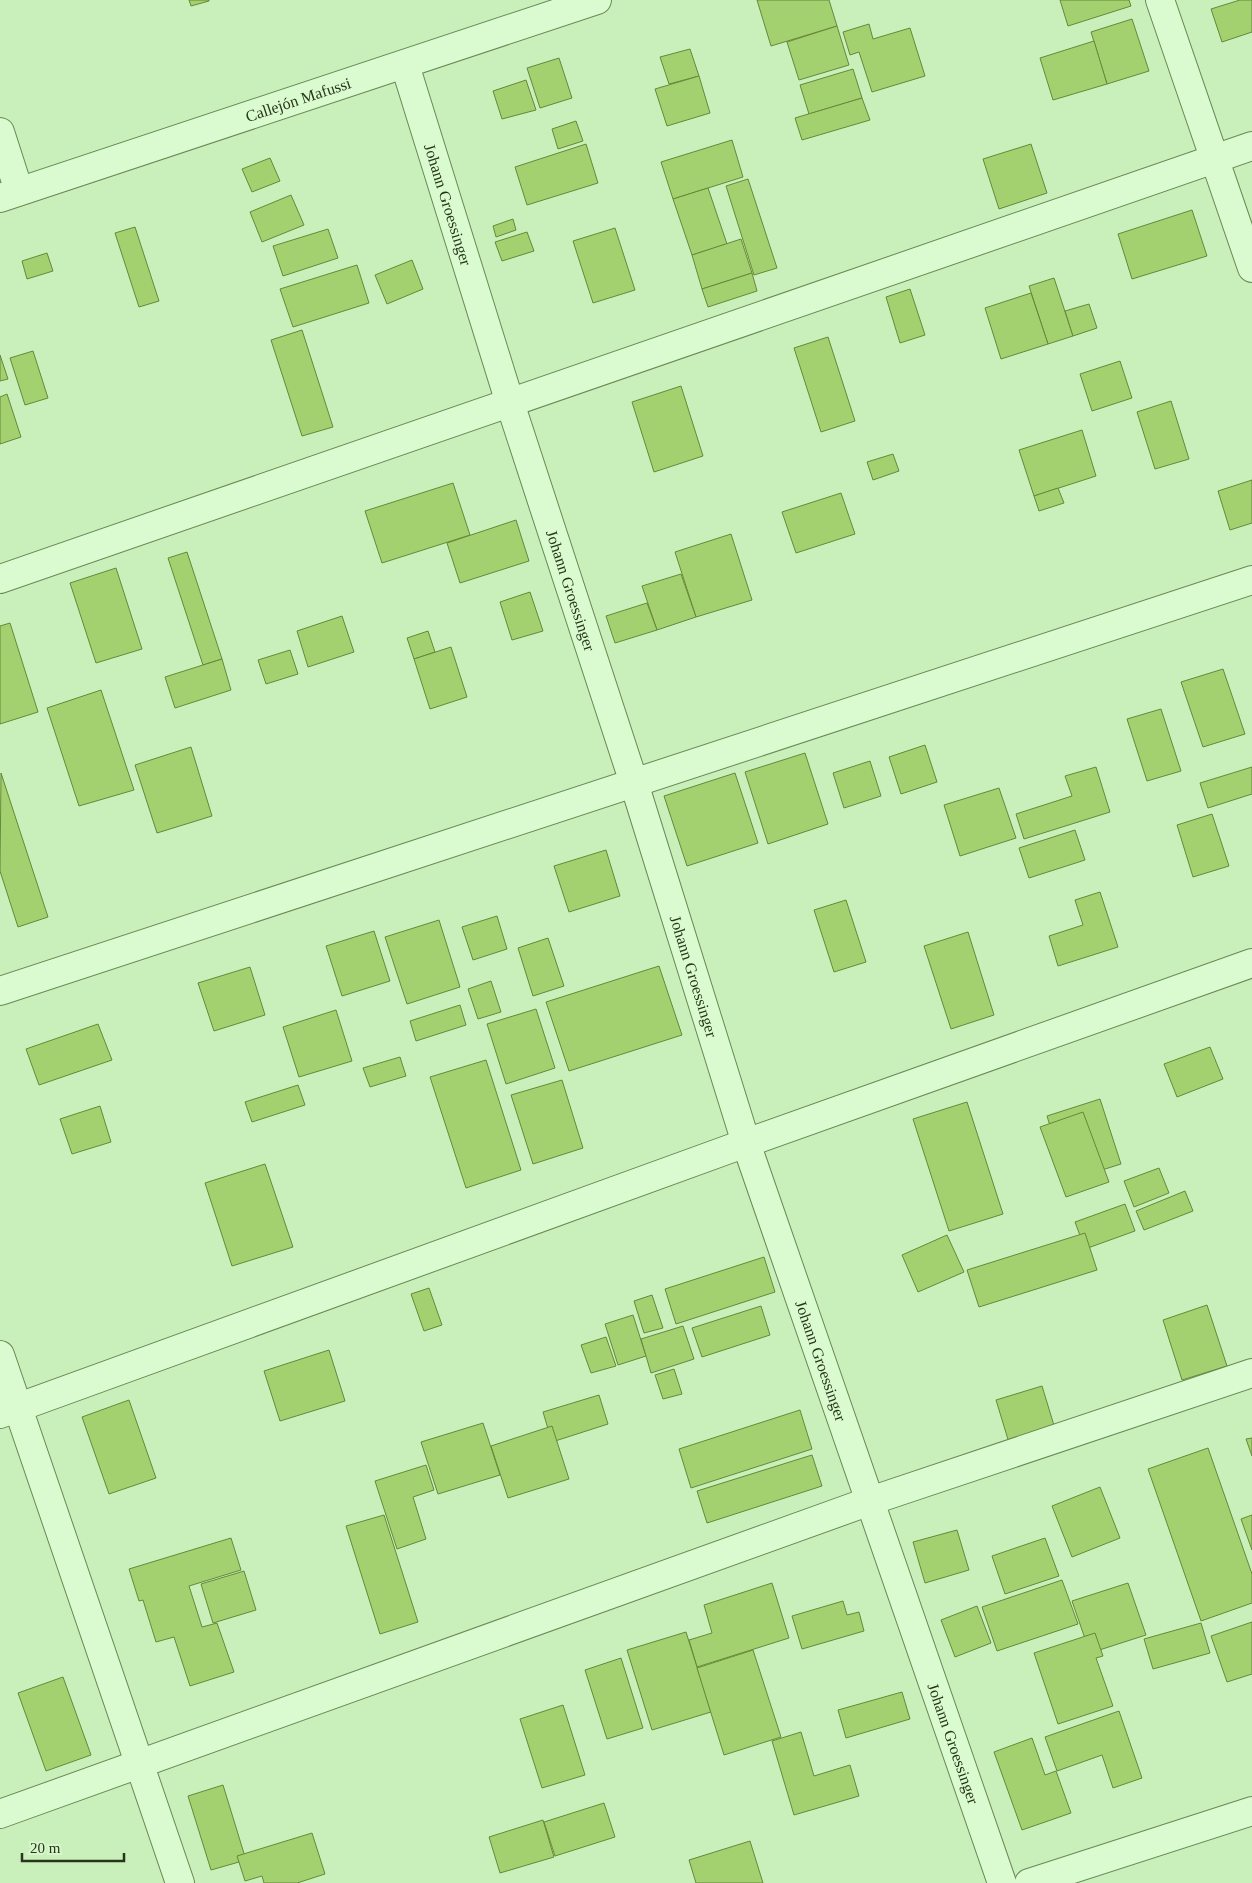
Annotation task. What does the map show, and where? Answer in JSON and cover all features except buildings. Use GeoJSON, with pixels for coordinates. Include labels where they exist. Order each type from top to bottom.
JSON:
{"type":"FeatureCollection","features":[{"type":"Feature","properties":{"kind":"street","name":"Callejón Mafussi"},"geometry":{"type":"LineString","coordinates":[[10,195],[597,0]]}},
{"type":"Feature","properties":{"kind":"street"},"geometry":{"type":"LineString","coordinates":[[1160,0],[1252,268]]}},
{"type":"Feature","properties":{"kind":"street","name":"Johann Groessinger"},"geometry":{"type":"LineString","coordinates":[[405,65],[510,403],[634,783],[746,1143],[1002,1883]]}},
{"type":"Feature","properties":{"kind":"street"},"geometry":{"type":"LineString","coordinates":[[0,132],[10,195]]}},
{"type":"Feature","properties":{"kind":"street"},"geometry":{"type":"LineString","coordinates":[[0,579],[1252,146]]}},
{"type":"Feature","properties":{"kind":"street"},"geometry":{"type":"LineString","coordinates":[[0,991],[1252,580]]}},
{"type":"Feature","properties":{"kind":"street"},"geometry":{"type":"LineString","coordinates":[[9,1411],[746,1143],[1252,964]]}},
{"type":"Feature","properties":{"kind":"street"},"geometry":{"type":"LineString","coordinates":[[0,1355],[9,1411],[141,1764],[180,1883]]}},
{"type":"Feature","properties":{"kind":"street"},"geometry":{"type":"LineString","coordinates":[[0,1814],[870,1501],[1252,1373]]}},
{"type":"Feature","properties":{"kind":"street"},"geometry":{"type":"LineString","coordinates":[[1029,1883],[1252,1811]]}}]}
